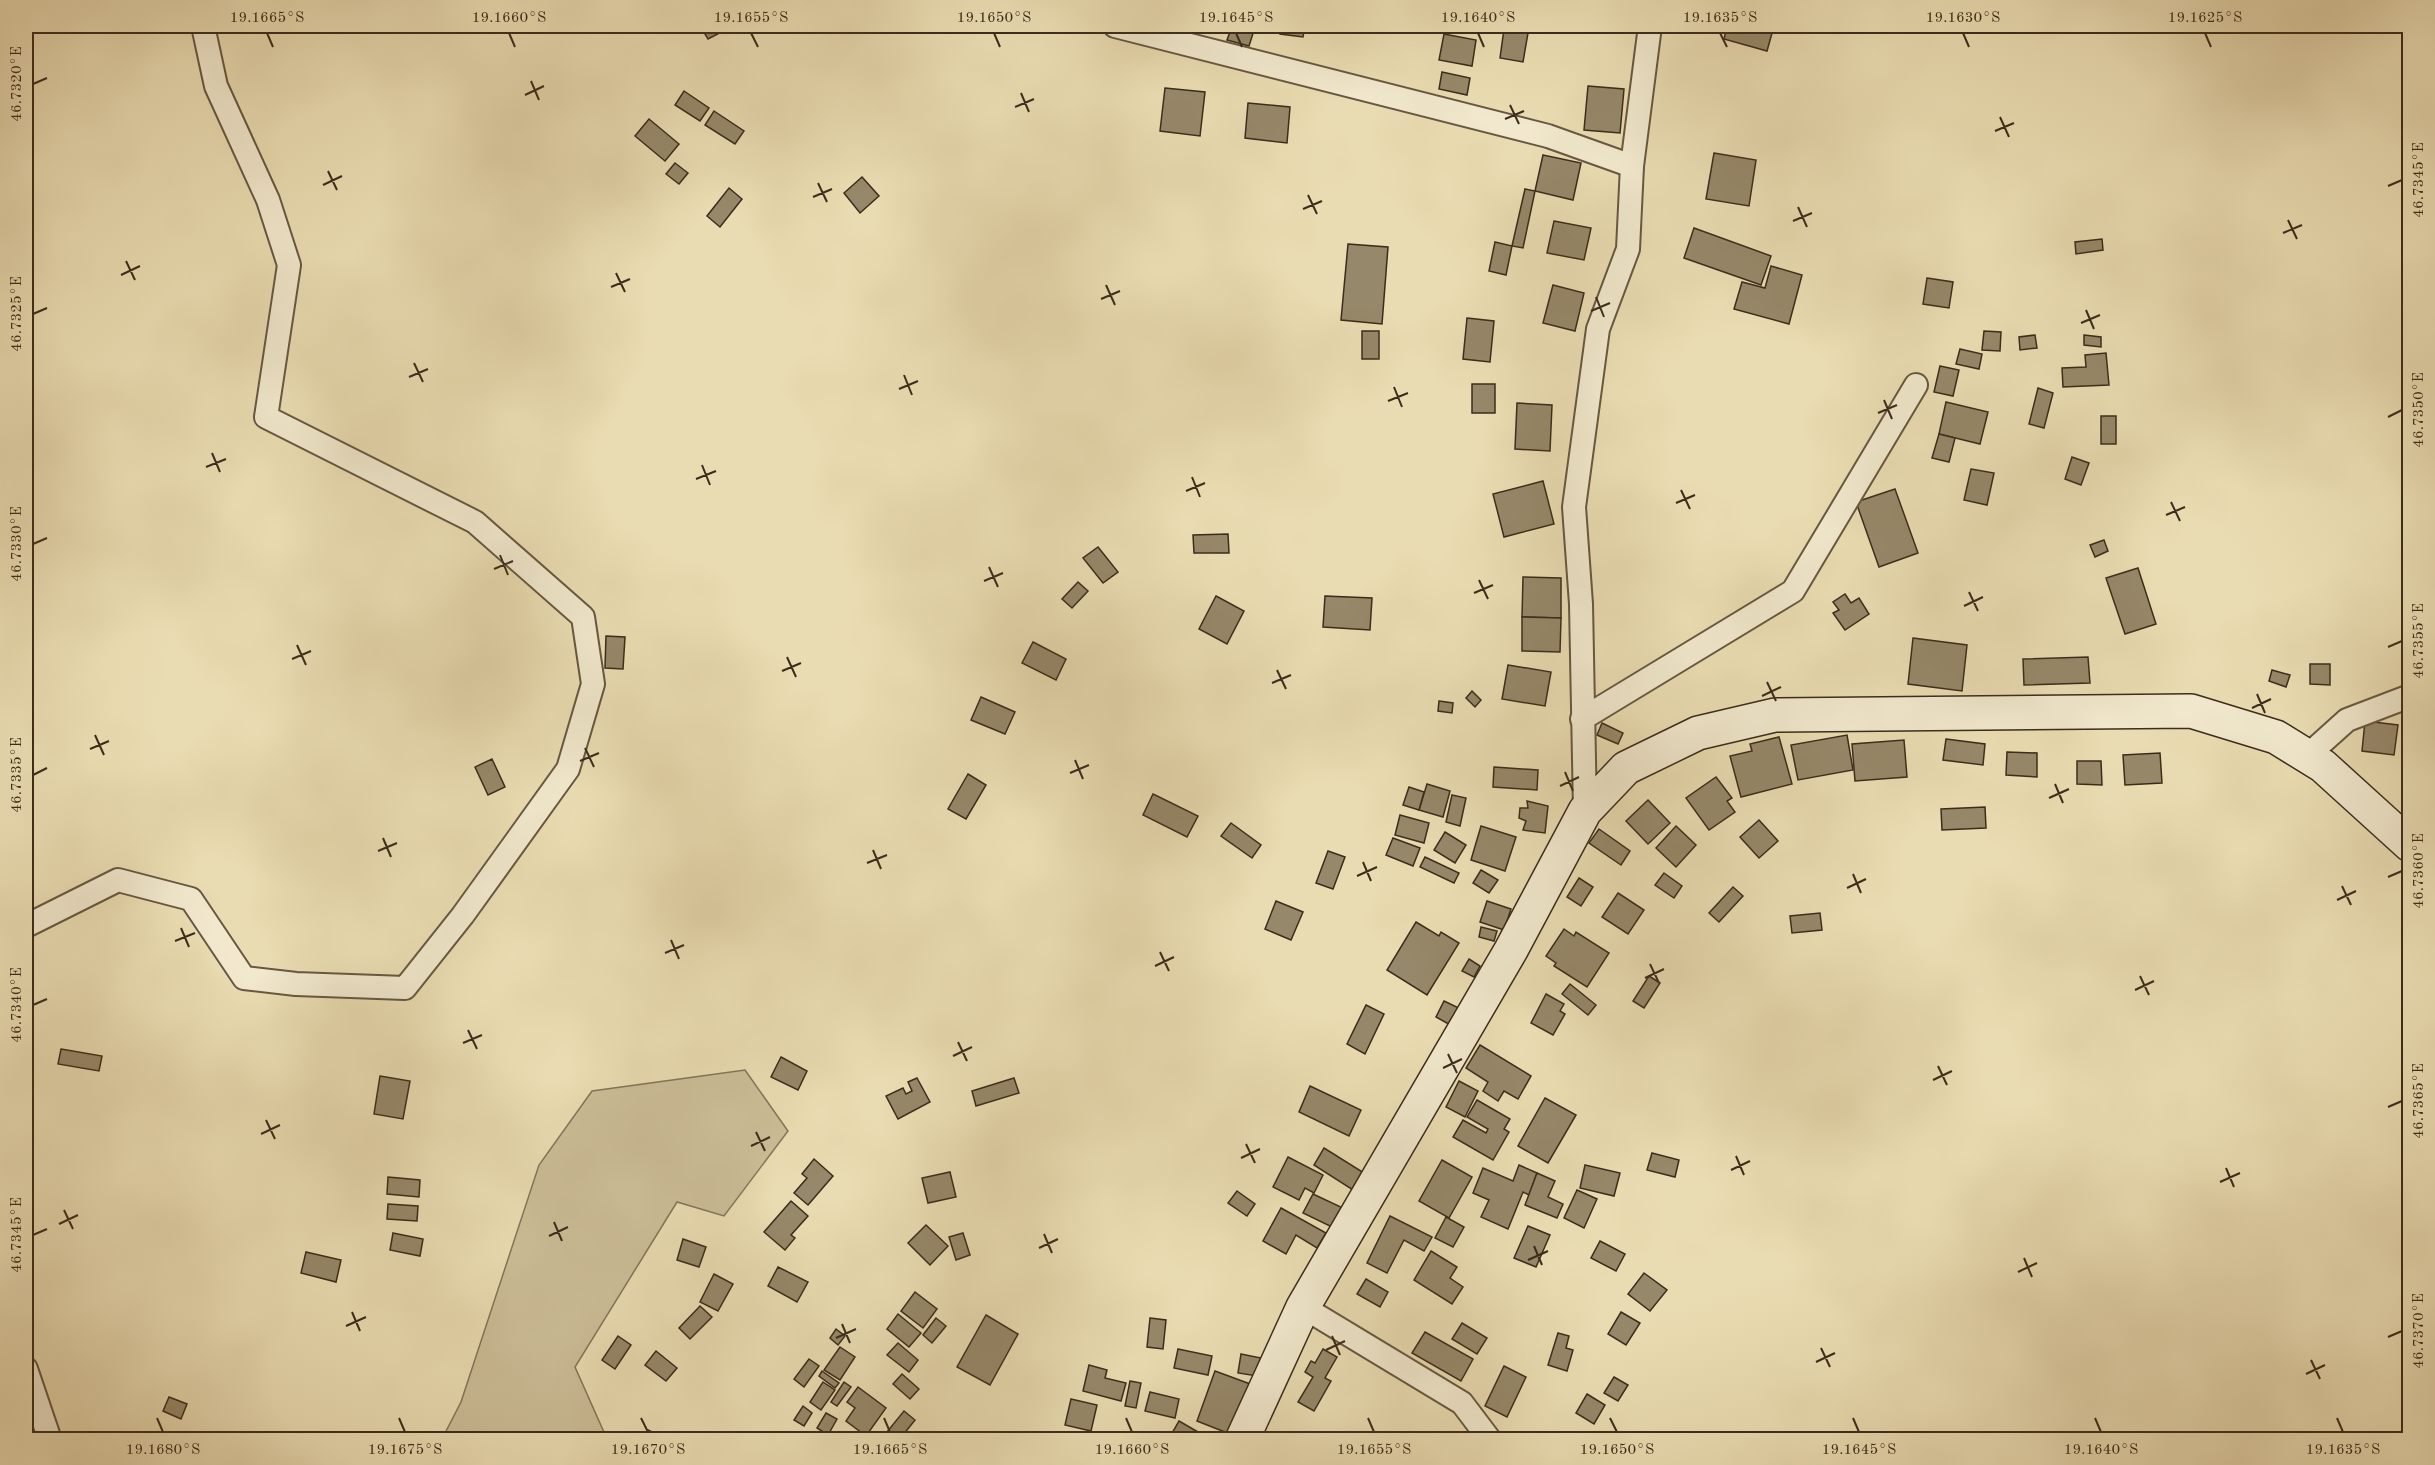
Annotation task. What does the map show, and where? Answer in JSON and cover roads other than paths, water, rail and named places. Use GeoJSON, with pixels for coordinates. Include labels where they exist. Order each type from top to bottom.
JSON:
{"type":"FeatureCollection","features":[{"type":"Feature","properties":{"kind":"main road"},"geometry":{"type":"LineString","coordinates":[[1242,1440],[1303,1307],[1510,950],[1585,811],[1626,768],[1698,733],[1775,715],[2191,711],[2276,737],[2307,756],[2323,766],[2409,845]]}},
{"type":"Feature","properties":{"kind":"street"},"geometry":{"type":"LineString","coordinates":[[26,926],[118,880],[191,898],[244,978],[296,984],[405,988],[463,915],[568,769],[592,684],[583,617],[475,522],[266,417],[289,265],[268,200],[216,86],[203,26]]}},
{"type":"Feature","properties":{"kind":"street"},"geometry":{"type":"LineString","coordinates":[[1115,26],[1548,136],[1632,166]]}},
{"type":"Feature","properties":{"kind":"street"},"geometry":{"type":"LineString","coordinates":[[1585,811],[1581,604],[1574,507],[1598,329],[1628,249],[1632,166],[1650,26]]}},
{"type":"Feature","properties":{"kind":"street"},"geometry":{"type":"LineString","coordinates":[[1582,719],[1792,591],[1916,386]]}},
{"type":"Feature","properties":{"kind":"street"},"geometry":{"type":"LineString","coordinates":[[2307,756],[2347,720],[2409,696]]}},
{"type":"Feature","properties":{"kind":"street"},"geometry":{"type":"LineString","coordinates":[[1303,1307],[1462,1403],[1490,1440]]}},
{"type":"Feature","properties":{"kind":"street"},"geometry":{"type":"LineString","coordinates":[[26,1369],[50,1440]]}}]}
